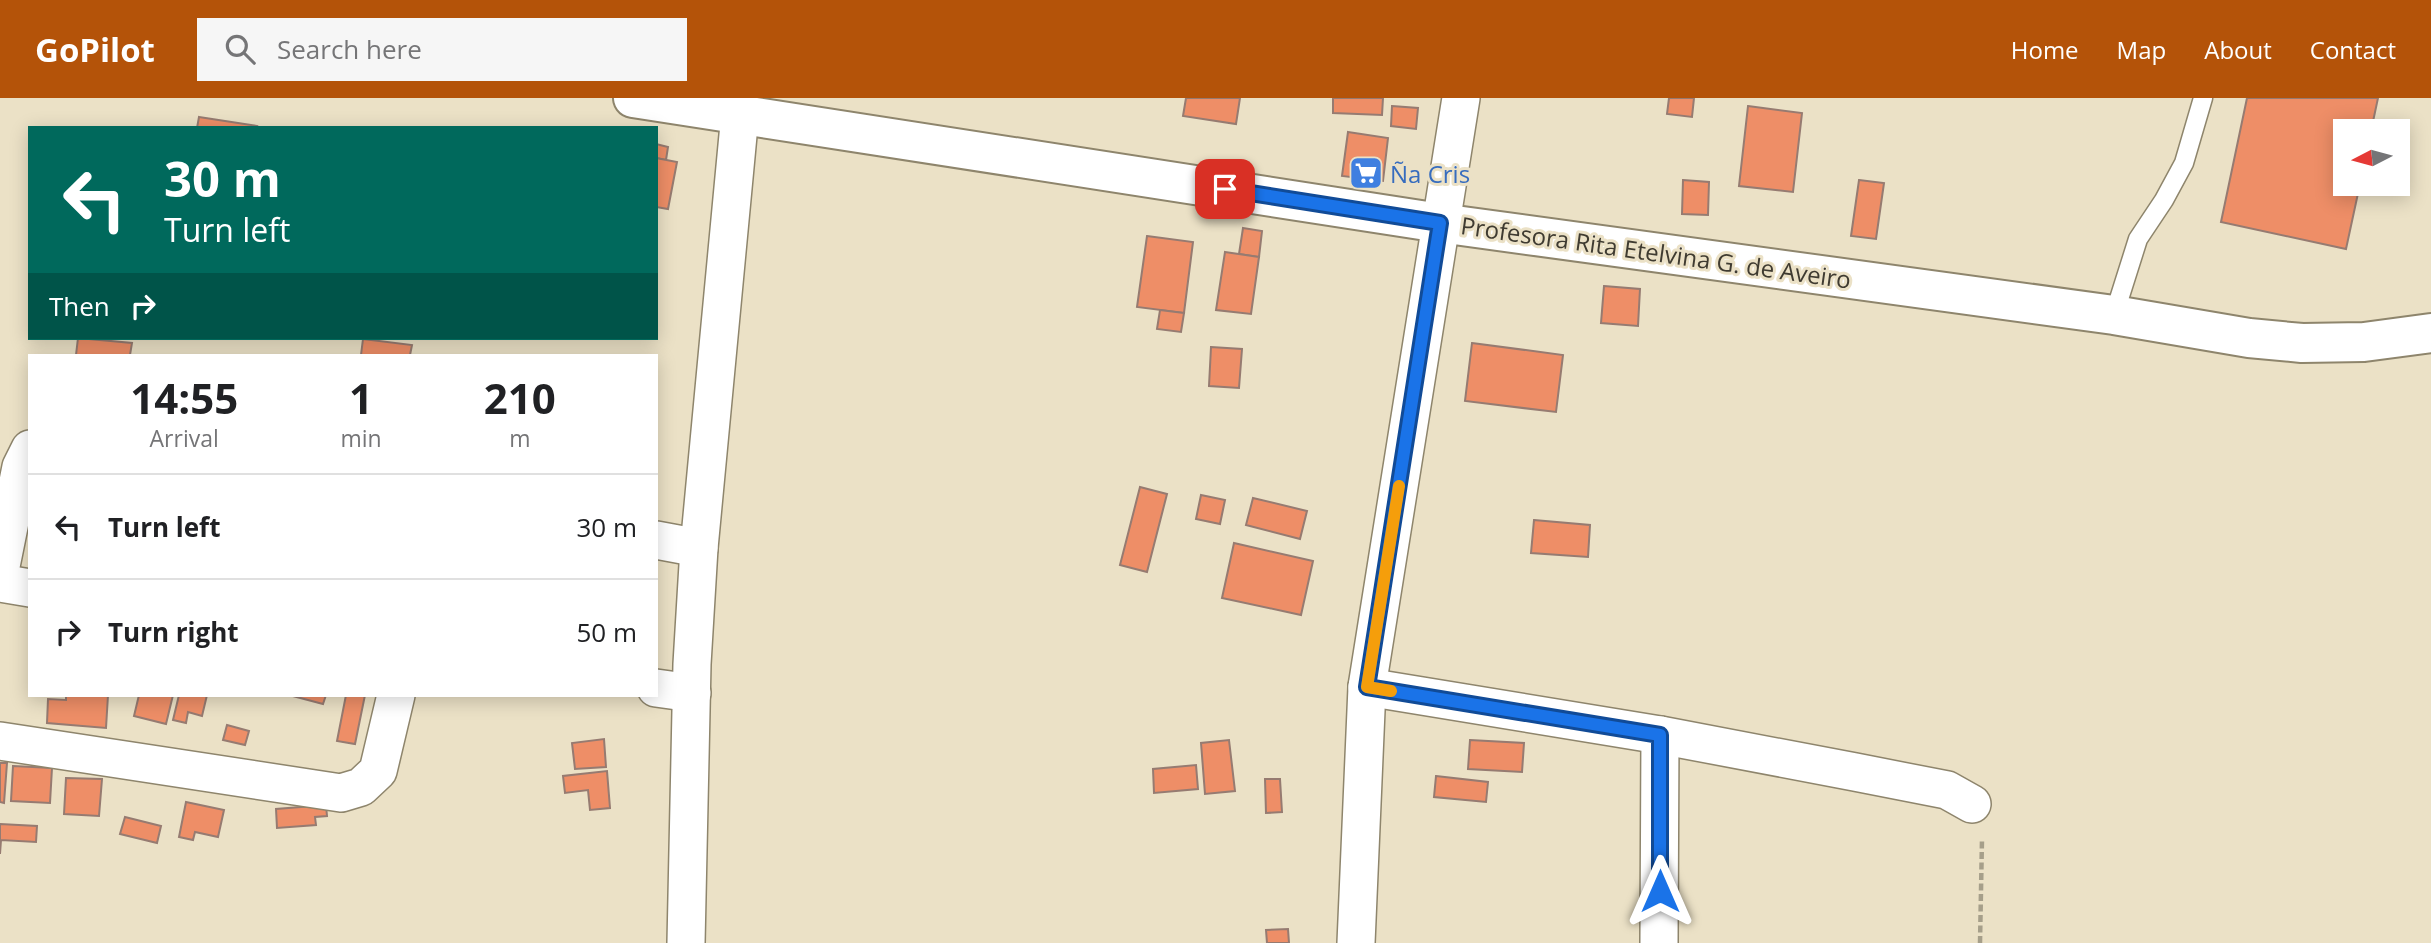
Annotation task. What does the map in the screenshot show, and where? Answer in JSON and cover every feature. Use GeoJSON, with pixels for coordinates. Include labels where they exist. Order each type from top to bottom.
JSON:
{"type":"FeatureCollection","features":[{"type":"Feature","properties":{"kind":"street","name":"Profesora Rita Etelvina G. de Aveiro"},"geometry":{"type":"LineString","coordinates":[[633,98],[693,103],[740,114],[1440,223],[2115,315],[2249,338],[2302,343],[2364,342],[2431,332]]}},
{"type":"Feature","properties":{"kind":"street"},"geometry":{"type":"LineString","coordinates":[[1356,943],[1367,687],[1461,98]]}},
{"type":"Feature","properties":{"kind":"street"},"geometry":{"type":"LineString","coordinates":[[686,943],[692,694],[699,548],[740,114]]}},
{"type":"Feature","properties":{"kind":"street"},"geometry":{"type":"LineString","coordinates":[[0,571],[21,467],[28,453]]}},
{"type":"Feature","properties":{"kind":"street"},"geometry":{"type":"LineString","coordinates":[[658,540],[699,548]]}},
{"type":"Feature","properties":{"kind":"street"},"geometry":{"type":"LineString","coordinates":[[0,583],[28,588]]}},
{"type":"Feature","properties":{"kind":"street"},"geometry":{"type":"LineString","coordinates":[[1367,687],[1660,735],[1947,790],[1972,804]]}},
{"type":"Feature","properties":{"kind":"street"},"geometry":{"type":"LineString","coordinates":[[658,688],[692,694]]}},
{"type":"Feature","properties":{"kind":"street"},"geometry":{"type":"LineString","coordinates":[[0,741],[341,793],[361,787],[379,771],[396,697]]}},
{"type":"Feature","properties":{"kind":"street"},"geometry":{"type":"LineString","coordinates":[[1659,943],[1660,735]]}},
{"type":"Feature","properties":{"kind":"lane"},"geometry":{"type":"LineString","coordinates":[[2115,315],[2138,239],[2184,163],[2203,98]]}},
{"type":"Feature","properties":{"kind":"path"},"geometry":{"type":"LineString","coordinates":[[1972,804],[1983,840],[1980,943]]}},
{"type":"Feature","properties":{"kind":"building"},"geometry":{"type":"Polygon","coordinates":[[[1186,98],[1240,98],[1236,124],[1183,116],[1186,98]]]}},
{"type":"Feature","properties":{"kind":"building"},"geometry":{"type":"Polygon","coordinates":[[[1333,98],[1383,98],[1382,115],[1333,113],[1333,98]]]}},
{"type":"Feature","properties":{"kind":"building"},"geometry":{"type":"Polygon","coordinates":[[[1669,98],[1694,98],[1692,117],[1667,114],[1669,98]]]}},
{"type":"Feature","properties":{"kind":"building"},"geometry":{"type":"Polygon","coordinates":[[[2247,98],[2378,98],[2374,119],[2333,119],[2333,196],[2357,196],[2346,249],[2221,222],[2247,98]]]}},
{"type":"Feature","properties":{"kind":"building"},"geometry":{"type":"Polygon","coordinates":[[[1392,106],[1418,108],[1416,129],[1391,126],[1392,106]]]}},
{"type":"Feature","properties":{"kind":"building"},"geometry":{"type":"Polygon","coordinates":[[[1748,106],[1802,113],[1793,192],[1739,186],[1748,106]]]}},
{"type":"Feature","properties":{"kind":"building"},"geometry":{"type":"Polygon","coordinates":[[[199,117],[257,126],[197,126],[199,117]]]}},
{"type":"Feature","properties":{"kind":"building"},"geometry":{"type":"Polygon","coordinates":[[[1348,132],[1388,138],[1383,181],[1342,176],[1348,132]]]}},
{"type":"Feature","properties":{"kind":"building"},"geometry":{"type":"Polygon","coordinates":[[[658,144],[668,147],[666,160],[658,158],[658,144]]]}},
{"type":"Feature","properties":{"kind":"building"},"geometry":{"type":"Polygon","coordinates":[[[658,158],[677,162],[668,209],[658,207],[658,158]]]}},
{"type":"Feature","properties":{"kind":"building"},"geometry":{"type":"Polygon","coordinates":[[[1683,180],[1709,182],[1708,215],[1682,214],[1683,180]]]}},
{"type":"Feature","properties":{"kind":"building"},"geometry":{"type":"Polygon","coordinates":[[[1859,180],[1884,183],[1876,239],[1851,236],[1859,180]]]}},
{"type":"Feature","properties":{"kind":"building"},"geometry":{"type":"Polygon","coordinates":[[[1243,228],[1262,231],[1259,257],[1239,254],[1243,228]]]}},
{"type":"Feature","properties":{"kind":"building"},"geometry":{"type":"Polygon","coordinates":[[[1147,236],[1193,242],[1184,313],[1137,307],[1147,236]]]}},
{"type":"Feature","properties":{"kind":"building"},"geometry":{"type":"Polygon","coordinates":[[[1225,252],[1259,257],[1251,314],[1216,310],[1225,252]]]}},
{"type":"Feature","properties":{"kind":"building"},"geometry":{"type":"Polygon","coordinates":[[[1604,286],[1640,289],[1638,326],[1601,323],[1604,286]]]}},
{"type":"Feature","properties":{"kind":"building"},"geometry":{"type":"Polygon","coordinates":[[[1160,310],[1184,313],[1181,332],[1157,329],[1160,310]]]}},
{"type":"Feature","properties":{"kind":"building"},"geometry":{"type":"Polygon","coordinates":[[[78,340],[132,343],[130,354],[76,354],[78,340]]]}},
{"type":"Feature","properties":{"kind":"building"},"geometry":{"type":"Polygon","coordinates":[[[363,340],[412,345],[410,354],[361,354],[363,340]]]}},
{"type":"Feature","properties":{"kind":"building"},"geometry":{"type":"Polygon","coordinates":[[[1472,343],[1563,355],[1556,412],[1465,401],[1472,343]]]}},
{"type":"Feature","properties":{"kind":"building"},"geometry":{"type":"Polygon","coordinates":[[[1211,347],[1242,349],[1239,388],[1209,386],[1211,347]]]}},
{"type":"Feature","properties":{"kind":"building"},"geometry":{"type":"Polygon","coordinates":[[[1140,487],[1167,494],[1147,572],[1120,565],[1140,487]]]}},
{"type":"Feature","properties":{"kind":"building"},"geometry":{"type":"Polygon","coordinates":[[[1201,495],[1225,500],[1220,524],[1196,519],[1201,495]]]}},
{"type":"Feature","properties":{"kind":"building"},"geometry":{"type":"Polygon","coordinates":[[[1253,498],[1307,511],[1300,539],[1246,525],[1253,498]]]}},
{"type":"Feature","properties":{"kind":"building"},"geometry":{"type":"Polygon","coordinates":[[[1534,520],[1590,525],[1588,557],[1531,553],[1534,520]]]}},
{"type":"Feature","properties":{"kind":"building"},"geometry":{"type":"Polygon","coordinates":[[[1234,543],[1313,561],[1301,615],[1222,598],[1234,543]]]}},
{"type":"Feature","properties":{"kind":"building"},"geometry":{"type":"Polygon","coordinates":[[[66,697],[108,697],[106,728],[47,723],[48,699],[66,700],[66,697]]]}},
{"type":"Feature","properties":{"kind":"building"},"geometry":{"type":"Polygon","coordinates":[[[139,697],[173,697],[166,724],[134,716],[139,697]]]}},
{"type":"Feature","properties":{"kind":"building"},"geometry":{"type":"Polygon","coordinates":[[[179,697],[207,697],[202,716],[188,712],[186,723],[173,720],[179,697]]]}},
{"type":"Feature","properties":{"kind":"building"},"geometry":{"type":"Polygon","coordinates":[[[297,697],[325,697],[323,704],[297,697]]]}},
{"type":"Feature","properties":{"kind":"building"},"geometry":{"type":"Polygon","coordinates":[[[346,697],[365,697],[355,744],[337,741],[346,697]]]}},
{"type":"Feature","properties":{"kind":"building"},"geometry":{"type":"Polygon","coordinates":[[[227,725],[249,731],[245,745],[223,740],[227,725]]]}},
{"type":"Feature","properties":{"kind":"building"},"geometry":{"type":"Polygon","coordinates":[[[604,739],[606,767],[575,769],[572,743],[604,739]]]}},
{"type":"Feature","properties":{"kind":"building"},"geometry":{"type":"Polygon","coordinates":[[[1229,740],[1235,791],[1205,794],[1201,743],[1229,740]]]}},
{"type":"Feature","properties":{"kind":"building"},"geometry":{"type":"Polygon","coordinates":[[[1470,740],[1524,743],[1522,772],[1468,769],[1470,740]]]}},
{"type":"Feature","properties":{"kind":"building"},"geometry":{"type":"Polygon","coordinates":[[[0,763],[7,763],[4,803],[0,802],[0,763]]]}},
{"type":"Feature","properties":{"kind":"building"},"geometry":{"type":"Polygon","coordinates":[[[1196,765],[1198,789],[1154,793],[1153,769],[1196,765]]]}},
{"type":"Feature","properties":{"kind":"building"},"geometry":{"type":"Polygon","coordinates":[[[13,766],[52,768],[50,803],[11,801],[13,766]]]}},
{"type":"Feature","properties":{"kind":"building"},"geometry":{"type":"Polygon","coordinates":[[[607,771],[610,808],[590,810],[588,790],[565,793],[563,776],[607,771]]]}},
{"type":"Feature","properties":{"kind":"building"},"geometry":{"type":"Polygon","coordinates":[[[1436,776],[1488,782],[1486,802],[1434,797],[1436,776]]]}},
{"type":"Feature","properties":{"kind":"building"},"geometry":{"type":"Polygon","coordinates":[[[66,778],[102,779],[99,816],[64,814],[66,778]]]}},
{"type":"Feature","properties":{"kind":"building"},"geometry":{"type":"Polygon","coordinates":[[[1265,779],[1280,779],[1282,812],[1266,813],[1265,779]]]}},
{"type":"Feature","properties":{"kind":"building"},"geometry":{"type":"Polygon","coordinates":[[[186,802],[224,810],[218,837],[195,832],[193,840],[179,837],[186,802]]]}},
{"type":"Feature","properties":{"kind":"building"},"geometry":{"type":"Polygon","coordinates":[[[326,805],[327,816],[315,817],[316,825],[277,828],[276,809],[326,805]]]}},
{"type":"Feature","properties":{"kind":"building"},"geometry":{"type":"Polygon","coordinates":[[[125,817],[161,826],[157,843],[120,834],[125,817]]]}},
{"type":"Feature","properties":{"kind":"building"},"geometry":{"type":"Polygon","coordinates":[[[0,824],[37,826],[36,842],[1,840],[0,854],[0,824]]]}},
{"type":"Feature","properties":{"kind":"building"},"geometry":{"type":"Polygon","coordinates":[[[1288,929],[1289,943],[1267,943],[1266,930],[1288,929]]]}},
{"type":"Feature","properties":{"kind":"slow traffic"},"geometry":{"type":"LineString","coordinates":[[1391,691],[1367,687],[1399,486]]}},
{"type":"Feature","properties":{"kind":"place","name":"Ña Cris"},"geometry":{"type":"Point","coordinates":[1366,173]}},
{"type":"Feature","properties":{"kind":"route"},"geometry":{"type":"LineString","coordinates":[[1225,189],[1440,223],[1367,687],[1660,735],[1660,891]]}}]}
